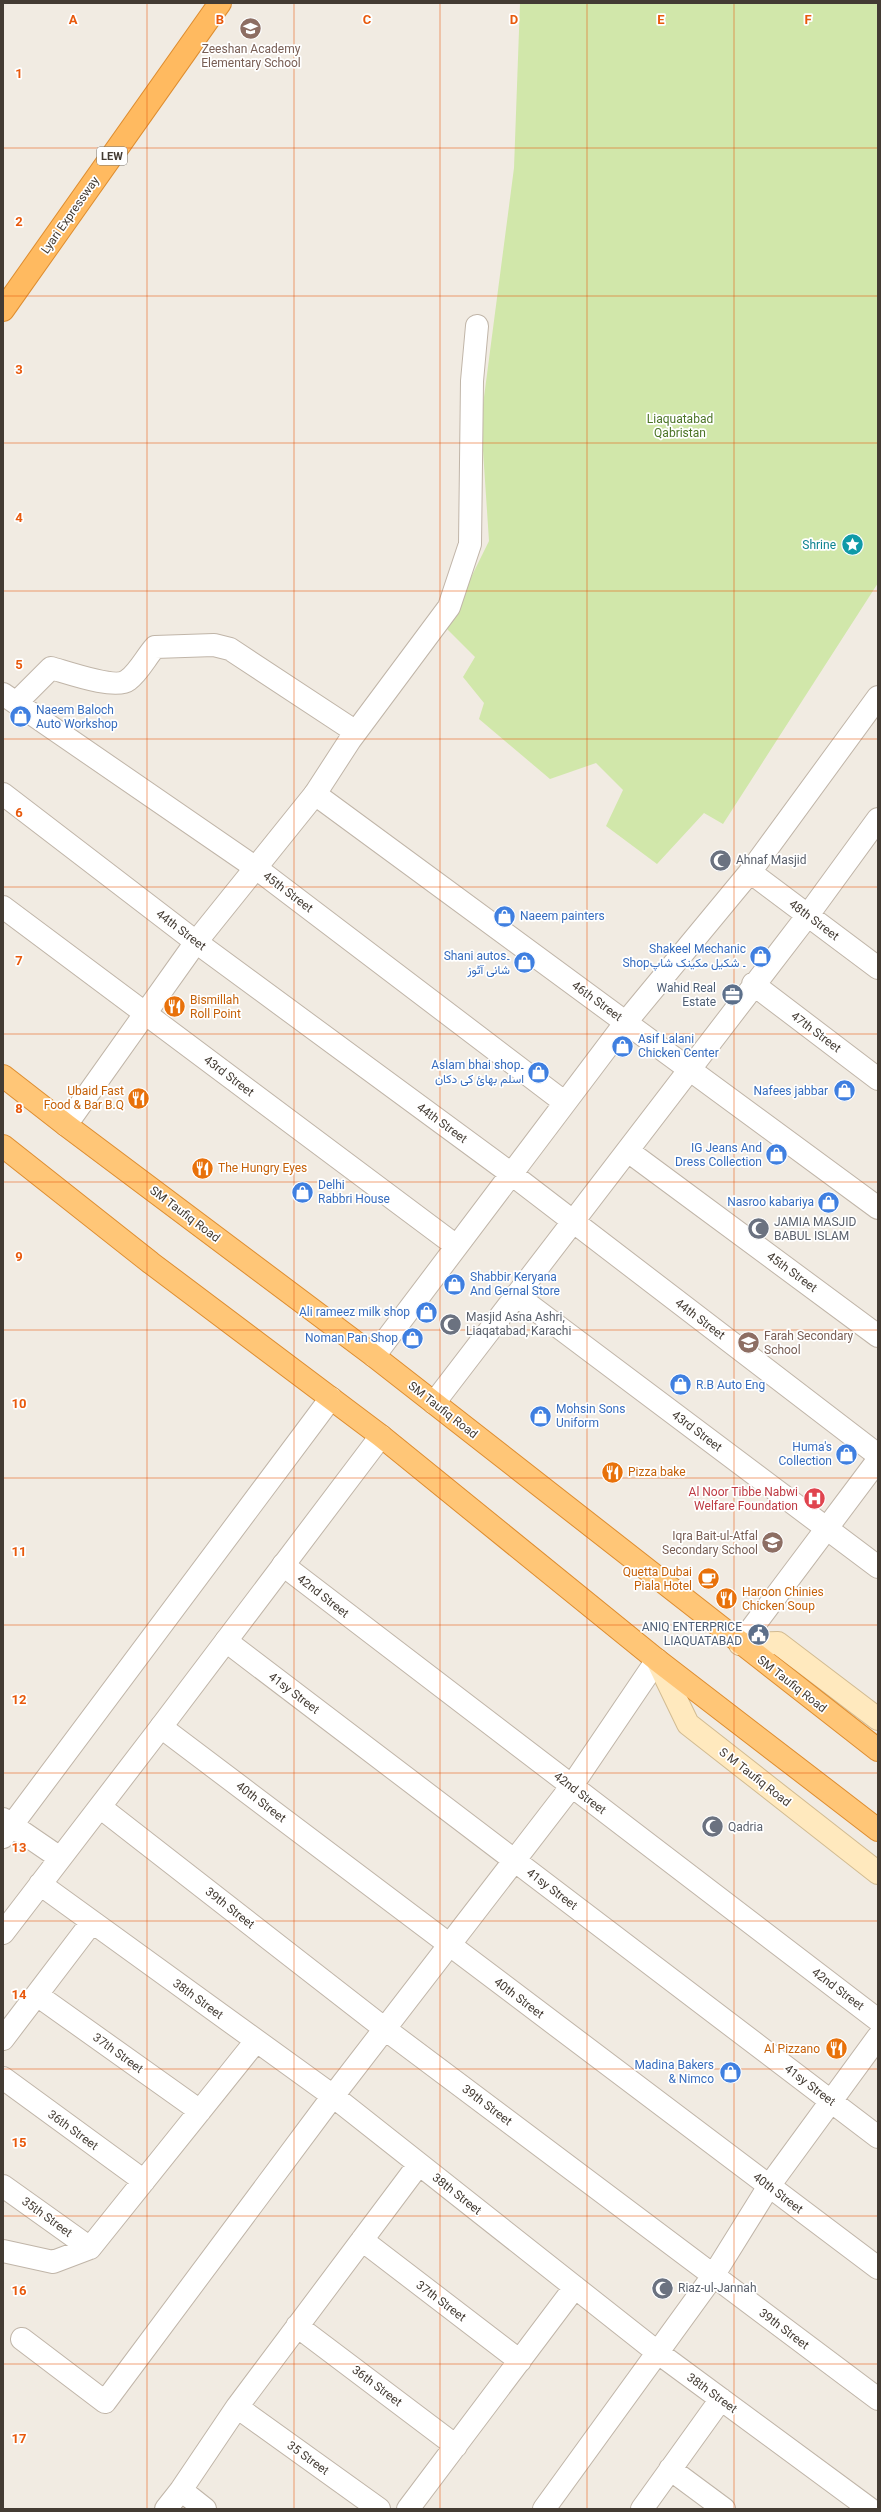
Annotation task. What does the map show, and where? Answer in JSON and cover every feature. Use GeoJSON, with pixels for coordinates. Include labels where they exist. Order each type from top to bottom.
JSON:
{"type":"FeatureCollection","features":[{"type":"Feature","properties":{"kind":"highway","name":"Lyari Expressway"},"geometry":{"type":"LineString","coordinates":[[3,310],[220,3]]}},
{"type":"Feature","properties":{"kind":"highway","name":"SM Taufiq Road"},"geometry":{"type":"LineString","coordinates":[[3,1076],[374,1356],[740,1644],[878,1750]]}},
{"type":"Feature","properties":{"kind":"highway"},"geometry":{"type":"LineString","coordinates":[[3,1146],[151,1263],[381,1436],[657,1660],[878,1830]]}},
{"type":"Feature","properties":{"kind":"main road"},"geometry":{"type":"LineString","coordinates":[[740,1644],[778,1643],[878,1719]]}},
{"type":"Feature","properties":{"kind":"main road","name":"S M Taufiq Road"},"geometry":{"type":"LineString","coordinates":[[657,1660],[688,1724],[878,1873]]}},
{"type":"Feature","properties":{"kind":"street"},"geometry":{"type":"LineString","coordinates":[[66,1125],[196,942],[315,794],[356,732],[449,607],[470,544],[472,381],[477,326]]}},
{"type":"Feature","properties":{"kind":"street"},"geometry":{"type":"LineString","coordinates":[[10,698],[51,668],[108,683],[119,684],[127,682],[155,647],[214,645],[230,649],[356,732]]}},
{"type":"Feature","properties":{"kind":"street"},"geometry":{"type":"LineString","coordinates":[[374,1356],[455,1245],[626,1022],[750,872],[878,697]]}},
{"type":"Feature","properties":{"kind":"street","name":"45th Street"},"geometry":{"type":"LineString","coordinates":[[10,698],[256,868],[564,1102]]}},
{"type":"Feature","properties":{"kind":"street","name":"44th Street"},"geometry":{"type":"LineString","coordinates":[[3,794],[196,942],[510,1173],[572,1222],[878,1454]]}},
{"type":"Feature","properties":{"kind":"street","name":"46th Street"},"geometry":{"type":"LineString","coordinates":[[315,794],[878,1208]]}},
{"type":"Feature","properties":{"kind":"street"},"geometry":{"type":"LineString","coordinates":[[434,1403],[808,915],[878,819]]}},
{"type":"Feature","properties":{"kind":"street","name":"48th Street"},"geometry":{"type":"LineString","coordinates":[[750,872],[878,968]]}},
{"type":"Feature","properties":{"kind":"street","name":"43rd Street"},"geometry":{"type":"LineString","coordinates":[[3,907],[455,1245]]}},
{"type":"Feature","properties":{"kind":"street","name":"47th Street"},"geometry":{"type":"LineString","coordinates":[[754,984],[878,1080]]}},
{"type":"Feature","properties":{"kind":"street","name":"45th Street"},"geometry":{"type":"LineString","coordinates":[[628,1151],[878,1336]]}},
{"type":"Feature","properties":{"kind":"street","name":"43rd Street"},"geometry":{"type":"LineString","coordinates":[[516,1296],[878,1567]]}},
{"type":"Feature","properties":{"kind":"street"},"geometry":{"type":"LineString","coordinates":[[60,1858],[6,1827],[331,1398]]}},
{"type":"Feature","properties":{"kind":"street"},"geometry":{"type":"LineString","coordinates":[[3,1933],[381,1436]]}},
{"type":"Feature","properties":{"kind":"street"},"geometry":{"type":"LineString","coordinates":[[740,1644],[878,1460]]}},
{"type":"Feature","properties":{"kind":"street","name":"42nd Street"},"geometry":{"type":"LineString","coordinates":[[283,1565],[571,1787],[878,2020]]}},
{"type":"Feature","properties":{"kind":"street","name":"41sy Street"},"geometry":{"type":"LineString","coordinates":[[226,1641],[878,2137]]}},
{"type":"Feature","properties":{"kind":"street"},"geometry":{"type":"LineString","coordinates":[[22,2339],[105,2402],[333,2096],[571,1787],[657,1660]]}},
{"type":"Feature","properties":{"kind":"street","name":"40th Street"},"geometry":{"type":"LineString","coordinates":[[161,1727],[878,2268]]}},
{"type":"Feature","properties":{"kind":"street","name":"39th Street"},"geometry":{"type":"LineString","coordinates":[[100,1807],[385,2029],[878,2399]]}},
{"type":"Feature","properties":{"kind":"street","name":"38th Street"},"geometry":{"type":"LineString","coordinates":[[40,1884],[333,2096],[657,2352],[870,2509]]}},
{"type":"Feature","properties":{"kind":"street"},"geometry":{"type":"LineString","coordinates":[[3,2039],[92,1922]]}},
{"type":"Feature","properties":{"kind":"street","name":"37th Street"},"geometry":{"type":"LineString","coordinates":[[37,1995],[200,2111]]}},
{"type":"Feature","properties":{"kind":"street"},"geometry":{"type":"LineString","coordinates":[[544,2509],[713,2276],[769,2186],[878,2037]]}},
{"type":"Feature","properties":{"kind":"street"},"geometry":{"type":"LineString","coordinates":[[3,2251],[53,2262],[90,2248],[256,2041]]}},
{"type":"Feature","properties":{"kind":"street","name":"36th Street"},"geometry":{"type":"LineString","coordinates":[[3,2078],[144,2181]]}},
{"type":"Feature","properties":{"kind":"street"},"geometry":{"type":"LineString","coordinates":[[166,2509],[181,2490],[237,2406],[419,2164]]}},
{"type":"Feature","properties":{"kind":"street","name":"35th Street"},"geometry":{"type":"LineString","coordinates":[[3,2186],[90,2248]]}},
{"type":"Feature","properties":{"kind":"street","name":"37th Street"},"geometry":{"type":"LineString","coordinates":[[362,2240],[520,2361]]}},
{"type":"Feature","properties":{"kind":"street"},"geometry":{"type":"LineString","coordinates":[[408,2509],[575,2287]]}},
{"type":"Feature","properties":{"kind":"street","name":"36th Street"},"geometry":{"type":"LineString","coordinates":[[298,2326],[456,2446]]}},
{"type":"Feature","properties":{"kind":"street"},"geometry":{"type":"LineString","coordinates":[[642,2509],[721,2399]]}},
{"type":"Feature","properties":{"kind":"street","name":"35 Street"},"geometry":{"type":"LineString","coordinates":[[237,2406],[379,2509]]}},
{"type":"Feature","properties":{"kind":"street"},"geometry":{"type":"LineString","coordinates":[[670,2469],[724,2509]]}},
{"type":"Feature","properties":{"kind":"street"},"geometry":{"type":"LineString","coordinates":[[181,2490],[205,2509]]}},
{"type":"Feature","properties":{"kind":"green space","name":"Liaquatabad Qabristan"},"geometry":{"type":"Polygon","coordinates":[[[520,3],[878,3],[878,583],[723,824],[704,813],[657,864],[606,826],[623,790],[596,763],[550,779],[479,719],[484,703],[463,677],[475,657],[446,628],[489,541],[481,420],[514,168],[520,3]]]}},
{"type":"Feature","properties":{"kind":"place","name":"Zeeshan Academy Elementary School"},"geometry":{"type":"Point","coordinates":[251,28]}},
{"type":"Feature","properties":{"kind":"place","name":"Shrine"},"geometry":{"type":"Point","coordinates":[852,545]}},
{"type":"Feature","properties":{"kind":"place","name":"Naeem Baloch Auto Workshop"},"geometry":{"type":"Point","coordinates":[20,717]}},
{"type":"Feature","properties":{"kind":"place","name":"Ahnaf Masjid"},"geometry":{"type":"Point","coordinates":[720,860]}},
{"type":"Feature","properties":{"kind":"place","name":"Naeem painters"},"geometry":{"type":"Point","coordinates":[505,916]}},
{"type":"Feature","properties":{"kind":"place","name":"Shakeel Mechanic Shop۔ شکیل مکینک شاپ"},"geometry":{"type":"Point","coordinates":[761,956]}},
{"type":"Feature","properties":{"kind":"place","name":"Shani autos۔ شانی آٹوز"},"geometry":{"type":"Point","coordinates":[525,963]}},
{"type":"Feature","properties":{"kind":"place","name":"Wahid Real Estate"},"geometry":{"type":"Point","coordinates":[732,995]}},
{"type":"Feature","properties":{"kind":"place","name":"Bismillah Roll Point"},"geometry":{"type":"Point","coordinates":[175,1007]}},
{"type":"Feature","properties":{"kind":"place","name":"Asif Lalani Chicken Center"},"geometry":{"type":"Point","coordinates":[622,1046]}},
{"type":"Feature","properties":{"kind":"place","name":"Aslam bhai shop۔ اسلم بھائ کی دکان"},"geometry":{"type":"Point","coordinates":[539,1072]}},
{"type":"Feature","properties":{"kind":"place","name":"Nafees jabbar"},"geometry":{"type":"Point","coordinates":[844,1091]}},
{"type":"Feature","properties":{"kind":"place","name":"Ubaid Fast Food & Bar B.Q"},"geometry":{"type":"Point","coordinates":[139,1098]}},
{"type":"Feature","properties":{"kind":"place","name":"IG Jeans And Dress Collection"},"geometry":{"type":"Point","coordinates":[777,1155]}},
{"type":"Feature","properties":{"kind":"place","name":"The Hungry Eyes"},"geometry":{"type":"Point","coordinates":[203,1168]}},
{"type":"Feature","properties":{"kind":"place","name":"Delhi Rabbri House"},"geometry":{"type":"Point","coordinates":[302,1192]}},
{"type":"Feature","properties":{"kind":"place","name":"Nasroo kabariya"},"geometry":{"type":"Point","coordinates":[829,1202]}},
{"type":"Feature","properties":{"kind":"place","name":"JAMIA MASJID BABUL ISLAM"},"geometry":{"type":"Point","coordinates":[758,1229]}},
{"type":"Feature","properties":{"kind":"place","name":"Shabbir Keryana And Gernal Store"},"geometry":{"type":"Point","coordinates":[455,1284]}},
{"type":"Feature","properties":{"kind":"place","name":"Ali rameez milk shop"},"geometry":{"type":"Point","coordinates":[426,1312]}},
{"type":"Feature","properties":{"kind":"place","name":"Masjid Asna Ashri, Liaqatabad, Karachi"},"geometry":{"type":"Point","coordinates":[450,1324]}},
{"type":"Feature","properties":{"kind":"place","name":"Noman Pan Shop"},"geometry":{"type":"Point","coordinates":[413,1338]}},
{"type":"Feature","properties":{"kind":"place","name":"Farah Secondary School"},"geometry":{"type":"Point","coordinates":[749,1343]}},
{"type":"Feature","properties":{"kind":"place","name":"R.B Auto Eng"},"geometry":{"type":"Point","coordinates":[680,1385]}},
{"type":"Feature","properties":{"kind":"place","name":"Mohsin Sons Uniform"},"geometry":{"type":"Point","coordinates":[541,1416]}},
{"type":"Feature","properties":{"kind":"place","name":"Huma's Collection"},"geometry":{"type":"Point","coordinates":[847,1454]}},
{"type":"Feature","properties":{"kind":"place","name":"Pizza bake"},"geometry":{"type":"Point","coordinates":[613,1472]}},
{"type":"Feature","properties":{"kind":"place","name":"Al Noor Tibbe Nabwi Welfare Foundation"},"geometry":{"type":"Point","coordinates":[814,1499]}},
{"type":"Feature","properties":{"kind":"place","name":"Iqra Bait-ul-Atfal Secondary School"},"geometry":{"type":"Point","coordinates":[773,1543]}},
{"type":"Feature","properties":{"kind":"place","name":"Quetta Dubai Piala Hotel"},"geometry":{"type":"Point","coordinates":[708,1579]}},
{"type":"Feature","properties":{"kind":"place","name":"Haroon Chinies Chicken Soup"},"geometry":{"type":"Point","coordinates":[726,1599]}},
{"type":"Feature","properties":{"kind":"place","name":"ANIQ ENTERPRICE LIAQUATABAD"},"geometry":{"type":"Point","coordinates":[758,1634]}},
{"type":"Feature","properties":{"kind":"place","name":"Qadria"},"geometry":{"type":"Point","coordinates":[713,1827]}},
{"type":"Feature","properties":{"kind":"place","name":"Al Pizzano"},"geometry":{"type":"Point","coordinates":[836,2049]}},
{"type":"Feature","properties":{"kind":"place","name":"Madina Bakers & Nimco"},"geometry":{"type":"Point","coordinates":[730,2072]}},
{"type":"Feature","properties":{"kind":"place","name":"Riaz-ul-Jannah"},"geometry":{"type":"Point","coordinates":[663,2288]}}]}
